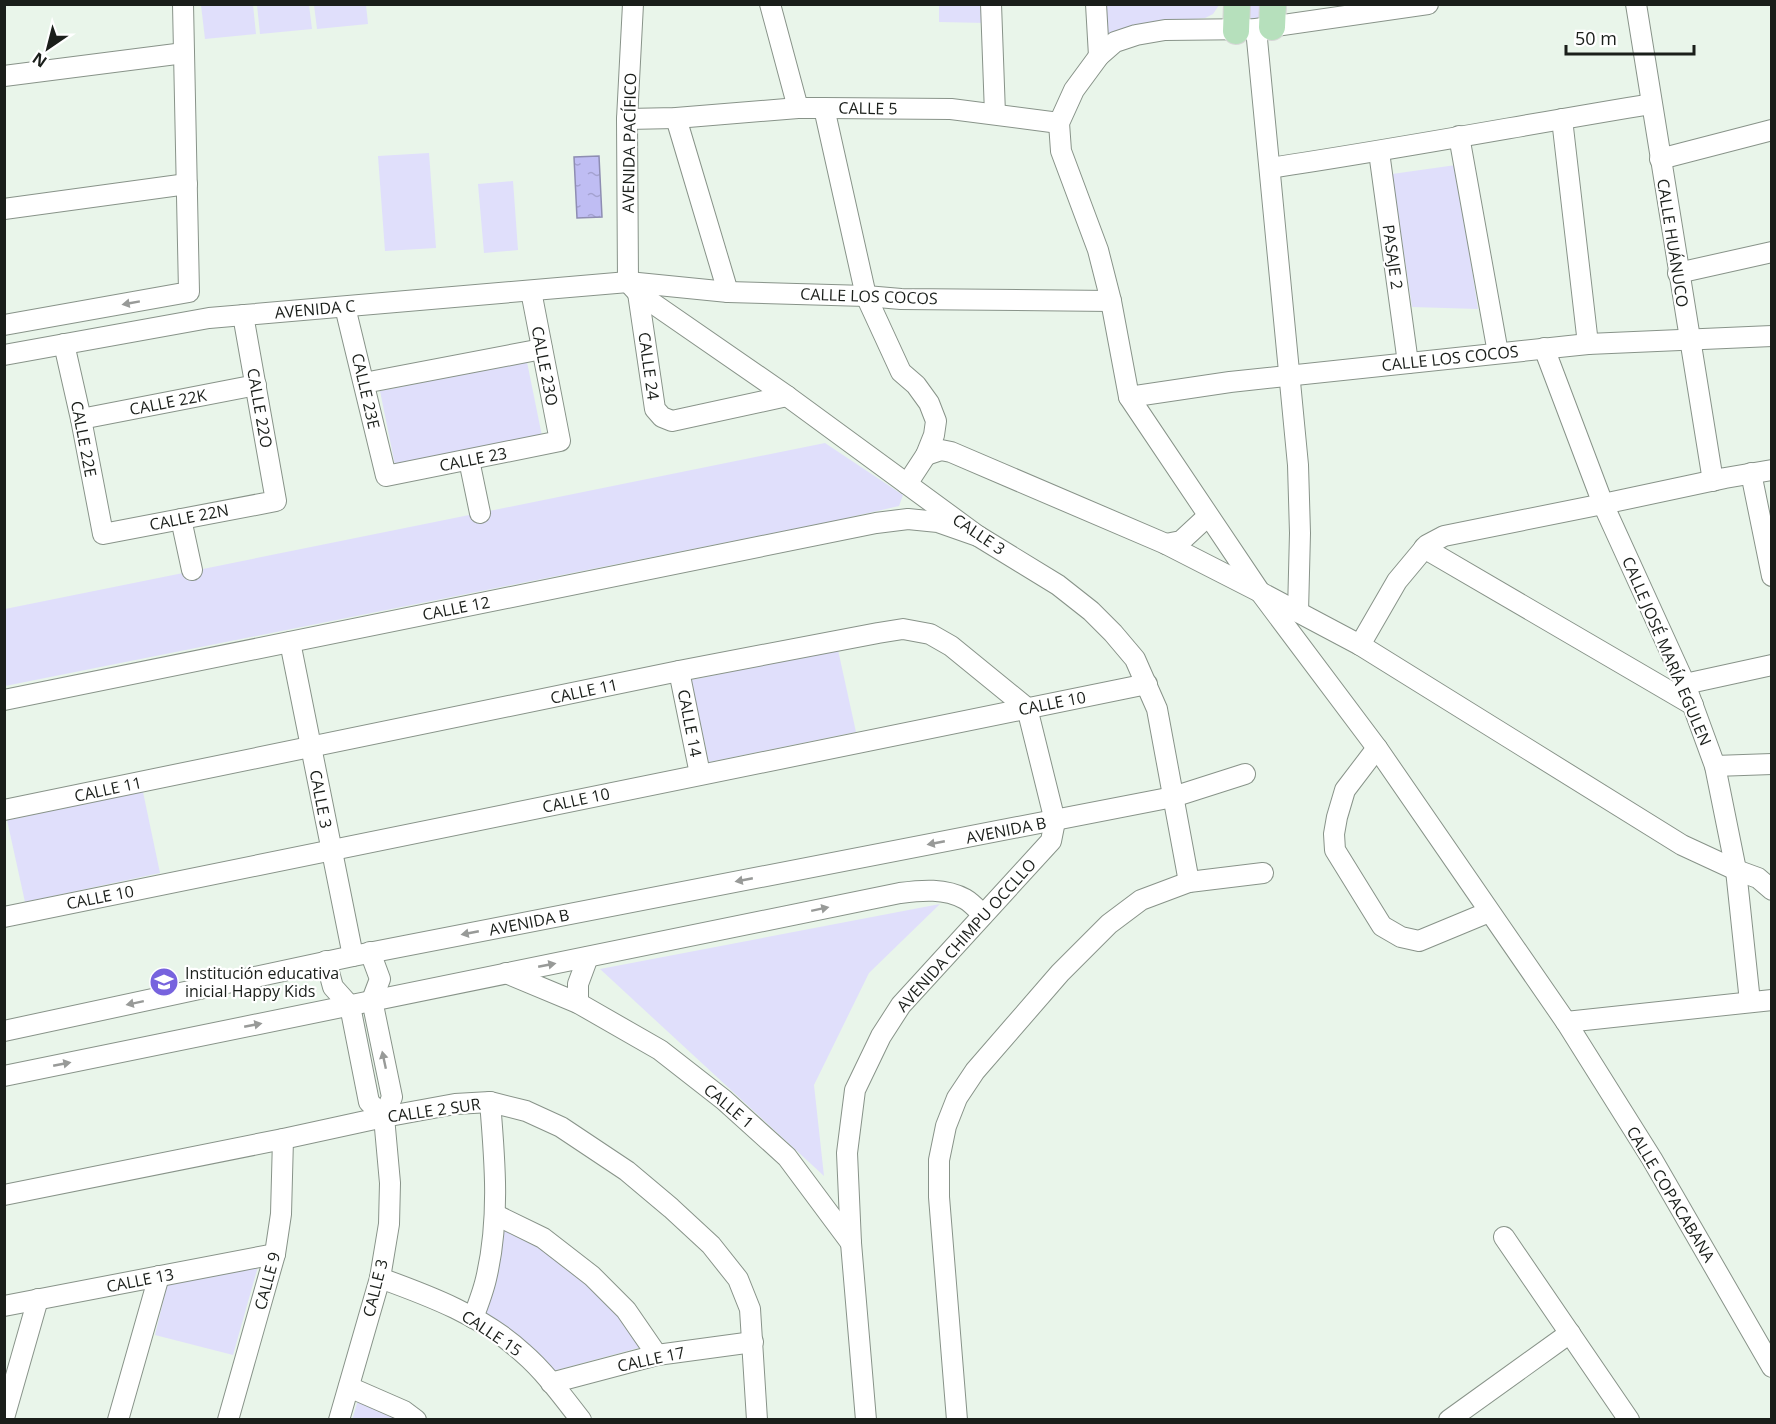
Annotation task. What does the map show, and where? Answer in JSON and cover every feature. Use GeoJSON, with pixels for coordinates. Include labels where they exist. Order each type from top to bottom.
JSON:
{"type":"FeatureCollection","features":[{"type":"Feature","properties":{"kind":"main road"},"geometry":{"type":"LineString","coordinates":[[1237,4],[1260,23]]}},
{"type":"Feature","properties":{"kind":"street"},"geometry":{"type":"LineString","coordinates":[[4,325],[189,292],[183,4]]}},
{"type":"Feature","properties":{"kind":"street","name":"AVENIDA PACÍFICO"},"geometry":{"type":"LineString","coordinates":[[633,4],[627,119],[633,288]]}},
{"type":"Feature","properties":{"kind":"street"},"geometry":{"type":"LineString","coordinates":[[771,4],[798,108]]}},
{"type":"Feature","properties":{"kind":"street"},"geometry":{"type":"LineString","coordinates":[[991,4],[995,114]]}},
{"type":"Feature","properties":{"kind":"street"},"geometry":{"type":"LineString","coordinates":[[1096,4],[1099,56]]}},
{"type":"Feature","properties":{"kind":"street"},"geometry":{"type":"LineString","coordinates":[[1129,397],[1111,301],[1098,250],[1061,151],[1059,123],[1074,90],[1099,56],[1115,42],[1136,35],[1165,30],[1260,23],[1428,4]]}},
{"type":"Feature","properties":{"kind":"street","name":"CALLE HUÁNUCO"},"geometry":{"type":"LineString","coordinates":[[1636,4],[1688,338],[1713,481]]}},
{"type":"Feature","properties":{"kind":"street"},"geometry":{"type":"LineString","coordinates":[[1260,23],[1270,168],[1298,465],[1300,533],[1298,612]]}},
{"type":"Feature","properties":{"kind":"street"},"geometry":{"type":"LineString","coordinates":[[4,76],[184,54]]}},
{"type":"Feature","properties":{"kind":"street"},"geometry":{"type":"LineString","coordinates":[[1270,168],[1379,152],[1459,136],[1652,104]]}},
{"type":"Feature","properties":{"kind":"street","name":"CALLE 5"},"geometry":{"type":"LineString","coordinates":[[627,119],[676,118],[798,108],[951,109],[1059,123]]}},
{"type":"Feature","properties":{"kind":"street"},"geometry":{"type":"LineString","coordinates":[[824,108],[866,296],[901,372],[929,403],[936,421],[934,435],[912,488],[908,519]]}},
{"type":"Feature","properties":{"kind":"street"},"geometry":{"type":"LineString","coordinates":[[676,118],[728,292]]}},
{"type":"Feature","properties":{"kind":"street"},"geometry":{"type":"LineString","coordinates":[[1562,119],[1588,344]]}},
{"type":"Feature","properties":{"kind":"street"},"geometry":{"type":"LineString","coordinates":[[1660,159],[1772,130]]}},
{"type":"Feature","properties":{"kind":"street"},"geometry":{"type":"LineString","coordinates":[[1459,136],[1498,353]]}},
{"type":"Feature","properties":{"kind":"street","name":"PASAJE 2"},"geometry":{"type":"LineString","coordinates":[[1379,152],[1408,363]]}},
{"type":"Feature","properties":{"kind":"street"},"geometry":{"type":"LineString","coordinates":[[4,209],[187,184]]}},
{"type":"Feature","properties":{"kind":"street"},"geometry":{"type":"LineString","coordinates":[[1678,273],[1772,252]]}},
{"type":"Feature","properties":{"kind":"street","name":"CALLE LOS COCOS"},"geometry":{"type":"LineString","coordinates":[[633,288],[902,299],[1111,301]]}},
{"type":"Feature","properties":{"kind":"street","name":"AVENIDA C"},"geometry":{"type":"LineString","coordinates":[[4,355],[209,318],[531,291],[633,288]]}},
{"type":"Feature","properties":{"kind":"street","name":"CALLE 3"},"geometry":{"type":"LineString","coordinates":[[633,288],[787,396],[978,536],[1058,585],[1091,611],[1135,658],[1157,709],[1189,882]]}},
{"type":"Feature","properties":{"kind":"street","name":"CALLE 24"},"geometry":{"type":"LineString","coordinates":[[633,288],[655,409],[662,417],[672,421],[787,396]]}},
{"type":"Feature","properties":{"kind":"street","name":"CALLE 23O"},"geometry":{"type":"LineString","coordinates":[[531,291],[560,441]]}},
{"type":"Feature","properties":{"kind":"street","name":"CALLE 23E"},"geometry":{"type":"LineString","coordinates":[[345,307],[386,476]]}},
{"type":"Feature","properties":{"kind":"street","name":"CALLE 22O"},"geometry":{"type":"LineString","coordinates":[[243,315],[276,501]]}},
{"type":"Feature","properties":{"kind":"street","name":"CALLE LOS COCOS"},"geometry":{"type":"LineString","coordinates":[[1129,397],[1289,375],[1544,348],[1688,338],[1772,336]]}},
{"type":"Feature","properties":{"kind":"street","name":"CALLE 22E"},"geometry":{"type":"LineString","coordinates":[[64,344],[103,534]]}},
{"type":"Feature","properties":{"kind":"street","name":"CALLE JOSÉ MARÍA EGULEN"},"geometry":{"type":"LineString","coordinates":[[1544,348],[1603,504],[1685,684],[1715,766],[1736,870],[1750,1002]]}},
{"type":"Feature","properties":{"kind":"street"},"geometry":{"type":"LineString","coordinates":[[364,383],[542,349]]}},
{"type":"Feature","properties":{"kind":"street","name":"CALLE 22K"},"geometry":{"type":"LineString","coordinates":[[81,419],[256,385]]}},
{"type":"Feature","properties":{"kind":"street","name":"CALLE COPACABANA"},"geometry":{"type":"LineString","coordinates":[[1129,397],[1260,592],[1377,748],[1566,1022],[1652,1159],[1772,1367]]}},
{"type":"Feature","properties":{"kind":"street","name":"CALLE 23"},"geometry":{"type":"LineString","coordinates":[[386,476],[560,441]]}},
{"type":"Feature","properties":{"kind":"street"},"geometry":{"type":"LineString","coordinates":[[926,455],[941,450],[951,452],[1166,544],[1260,592],[1360,645],[1682,845],[1758,878],[1770,887]]}},
{"type":"Feature","properties":{"kind":"street"},"geometry":{"type":"LineString","coordinates":[[469,460],[480,513]]}},
{"type":"Feature","properties":{"kind":"street"},"geometry":{"type":"LineString","coordinates":[[1360,645],[1397,580],[1426,545],[1444,536],[1772,470]]}},
{"type":"Feature","properties":{"kind":"street"},"geometry":{"type":"LineString","coordinates":[[1751,473],[1772,576]]}},
{"type":"Feature","properties":{"kind":"street","name":"CALLE 22N"},"geometry":{"type":"LineString","coordinates":[[103,534],[276,501]]}},
{"type":"Feature","properties":{"kind":"street"},"geometry":{"type":"LineString","coordinates":[[1166,544],[1181,541],[1209,516]]}},
{"type":"Feature","properties":{"kind":"street"},"geometry":{"type":"LineString","coordinates":[[181,519],[192,570]]}},
{"type":"Feature","properties":{"kind":"street","name":"CALLE 12"},"geometry":{"type":"LineString","coordinates":[[4,700],[876,523],[908,519],[938,522],[978,536]]}},
{"type":"Feature","properties":{"kind":"street"},"geometry":{"type":"LineString","coordinates":[[1424,548],[1693,705]]}},
{"type":"Feature","properties":{"kind":"street","name":"CALLE 11"},"geometry":{"type":"LineString","coordinates":[[4,810],[679,671],[903,629],[930,634],[951,646],[1027,708]]}},
{"type":"Feature","properties":{"kind":"street","name":"CALLE 3"},"geometry":{"type":"LineString","coordinates":[[290,642],[332,851],[361,954],[380,979],[372,999],[392,1097],[384,1117],[390,1182],[389,1224],[380,1278],[339,1419]]}},
{"type":"Feature","properties":{"kind":"street"},"geometry":{"type":"LineString","coordinates":[[1685,684],[1772,665]]}},
{"type":"Feature","properties":{"kind":"street","name":"CALLE 14"},"geometry":{"type":"LineString","coordinates":[[679,671],[700,774]]}},
{"type":"Feature","properties":{"kind":"street","name":"CALLE 10"},"geometry":{"type":"LineString","coordinates":[[4,917],[1147,684]]}},
{"type":"Feature","properties":{"kind":"street"},"geometry":{"type":"LineString","coordinates":[[1027,708],[1055,820],[1173,797],[1245,774]]}},
{"type":"Feature","properties":{"kind":"street"},"geometry":{"type":"LineString","coordinates":[[1377,748],[1346,790],[1334,834],[1335,850],[1382,926],[1401,937],[1419,941],[1490,912]]}},
{"type":"Feature","properties":{"kind":"street"},"geometry":{"type":"LineString","coordinates":[[1715,766],[1772,764]]}},
{"type":"Feature","properties":{"kind":"street","name":"AVENIDA CHIMPU OCCLLO"},"geometry":{"type":"LineString","coordinates":[[866,1419],[851,1242],[847,1153],[855,1090],[881,1036],[901,1005],[1050,841],[1055,820]]}},
{"type":"Feature","properties":{"kind":"street","name":"AVENIDA B"},"geometry":{"type":"LineString","coordinates":[[4,1031],[326,961],[1055,820]]}},
{"type":"Feature","properties":{"kind":"street"},"geometry":{"type":"LineString","coordinates":[[957,1419],[939,1197],[939,1160],[946,1126],[957,1098],[975,1071],[1060,974],[1109,924],[1141,900],[1189,882],[1263,873]]}},
{"type":"Feature","properties":{"kind":"street"},"geometry":{"type":"LineString","coordinates":[[4,1076],[900,892],[925,890],[946,892],[966,899],[983,915]]}},
{"type":"Feature","properties":{"kind":"street"},"geometry":{"type":"LineString","coordinates":[[578,1003],[578,984],[588,957]]}},
{"type":"Feature","properties":{"kind":"street","name":"CALLE 3"},"geometry":{"type":"LineString","coordinates":[[326,961],[333,987],[350,1006],[369,1102],[384,1117]]}},
{"type":"Feature","properties":{"kind":"street","name":"CALLE 1"},"geometry":{"type":"LineString","coordinates":[[506,973],[578,1003],[660,1050],[724,1100],[788,1157],[851,1242]]}},
{"type":"Feature","properties":{"kind":"street"},"geometry":{"type":"LineString","coordinates":[[1566,1022],[1772,1000]]}},
{"type":"Feature","properties":{"kind":"street"},"geometry":{"type":"LineString","coordinates":[[473,1318],[486,1278],[496,1215],[496,1175],[490,1102]]}},
{"type":"Feature","properties":{"kind":"street","name":"CALLE 2 SUR"},"geometry":{"type":"LineString","coordinates":[[4,1196],[454,1104],[490,1102],[526,1111],[561,1127],[627,1171],[711,1245],[738,1279],[750,1309],[757,1419]]}},
{"type":"Feature","properties":{"kind":"street","name":"CALLE 9"},"geometry":{"type":"LineString","coordinates":[[228,1419],[275,1254],[281,1214],[283,1139]]}},
{"type":"Feature","properties":{"kind":"street"},"geometry":{"type":"LineString","coordinates":[[496,1215],[543,1238],[592,1276],[626,1310],[657,1355]]}},
{"type":"Feature","properties":{"kind":"street"},"geometry":{"type":"LineString","coordinates":[[1504,1237],[1627,1419]]}},
{"type":"Feature","properties":{"kind":"street","name":"CALLE 13"},"geometry":{"type":"LineString","coordinates":[[4,1306],[275,1254]]}},
{"type":"Feature","properties":{"kind":"street"},"geometry":{"type":"LineString","coordinates":[[118,1419],[159,1276]]}},
{"type":"Feature","properties":{"kind":"street","name":"CALLE 15"},"geometry":{"type":"LineString","coordinates":[[380,1278],[434,1297],[499,1334],[524,1353],[581,1419]]}},
{"type":"Feature","properties":{"kind":"street"},"geometry":{"type":"LineString","coordinates":[[4,1418],[38,1299]]}},
{"type":"Feature","properties":{"kind":"street"},"geometry":{"type":"LineString","coordinates":[[1449,1419],[1570,1333]]}},
{"type":"Feature","properties":{"kind":"street","name":"CALLE 17"},"geometry":{"type":"LineString","coordinates":[[551,1383],[657,1355],[753,1342]]}},
{"type":"Feature","properties":{"kind":"street"},"geometry":{"type":"LineString","coordinates":[[349,1387],[404,1411],[416,1419]]}},
{"type":"Feature","properties":{"kind":"shaded area"},"geometry":{"type":"Polygon","coordinates":[[[201,5],[253,5],[256,34],[205,39],[201,5]]]}},
{"type":"Feature","properties":{"kind":"shaded area"},"geometry":{"type":"Polygon","coordinates":[[[257,5],[309,5],[312,29],[260,34],[257,5]]]}},
{"type":"Feature","properties":{"kind":"shaded area"},"geometry":{"type":"Polygon","coordinates":[[[314,5],[366,5],[368,24],[317,29],[314,5]]]}},
{"type":"Feature","properties":{"kind":"shaded area"},"geometry":{"type":"Polygon","coordinates":[[[939,5],[986,5],[986,23],[939,22],[939,5]]]}},
{"type":"Feature","properties":{"kind":"shaded area"},"geometry":{"type":"Polygon","coordinates":[[[1102,5],[1219,5],[1213,14],[1205,18],[1161,22],[1109,36],[1103,30],[1102,5]]]}},
{"type":"Feature","properties":{"kind":"shaded area"},"geometry":{"type":"Polygon","coordinates":[[[1249,5],[1262,5],[1261,15],[1258,18],[1251,19],[1249,5]]]}},
{"type":"Feature","properties":{"kind":"shaded area"},"geometry":{"type":"Polygon","coordinates":[[[429,153],[436,248],[385,251],[378,156],[429,153]]]}},
{"type":"Feature","properties":{"kind":"shaded area"},"geometry":{"type":"Polygon","coordinates":[[[1456,165],[1478,309],[1412,307],[1392,174],[1456,165]]]}},
{"type":"Feature","properties":{"kind":"shaded area"},"geometry":{"type":"Polygon","coordinates":[[[513,181],[518,250],[484,253],[478,184],[513,181]]]}},
{"type":"Feature","properties":{"kind":"shaded area"},"geometry":{"type":"Polygon","coordinates":[[[527,362],[542,436],[395,465],[380,391],[527,362]]]}},
{"type":"Feature","properties":{"kind":"shaded area"},"geometry":{"type":"Polygon","coordinates":[[[825,443],[903,495],[899,506],[5,686],[5,609],[825,443]]]}},
{"type":"Feature","properties":{"kind":"shaded area"},"geometry":{"type":"Polygon","coordinates":[[[838,650],[856,732],[709,762],[691,680],[838,650]]]}},
{"type":"Feature","properties":{"kind":"shaded area"},"geometry":{"type":"Polygon","coordinates":[[[143,792],[160,873],[25,902],[7,820],[143,792]]]}},
{"type":"Feature","properties":{"kind":"shaded area"},"geometry":{"type":"Polygon","coordinates":[[[940,904],[869,973],[814,1085],[824,1176],[600,969],[940,904]]]}},
{"type":"Feature","properties":{"kind":"shaded area"},"geometry":{"type":"Polygon","coordinates":[[[503,1228],[551,1254],[607,1300],[642,1347],[553,1371],[522,1340],[485,1313],[503,1228]]]}},
{"type":"Feature","properties":{"kind":"shaded area"},"geometry":{"type":"Polygon","coordinates":[[[259,1263],[233,1355],[155,1335],[168,1281],[259,1263]]]}},
{"type":"Feature","properties":{"kind":"shaded area"},"geometry":{"type":"Polygon","coordinates":[[[358,1400],[400,1420],[352,1420],[358,1400]]]}},
{"type":"Feature","properties":{"kind":"water"},"geometry":{"type":"Polygon","coordinates":[[[599,156],[602,217],[577,218],[574,157],[599,156]]]}},
{"type":"Feature","properties":{"kind":"place","name":"Institución educativa inicial Happy Kids"},"geometry":{"type":"Point","coordinates":[164,982]}}]}
